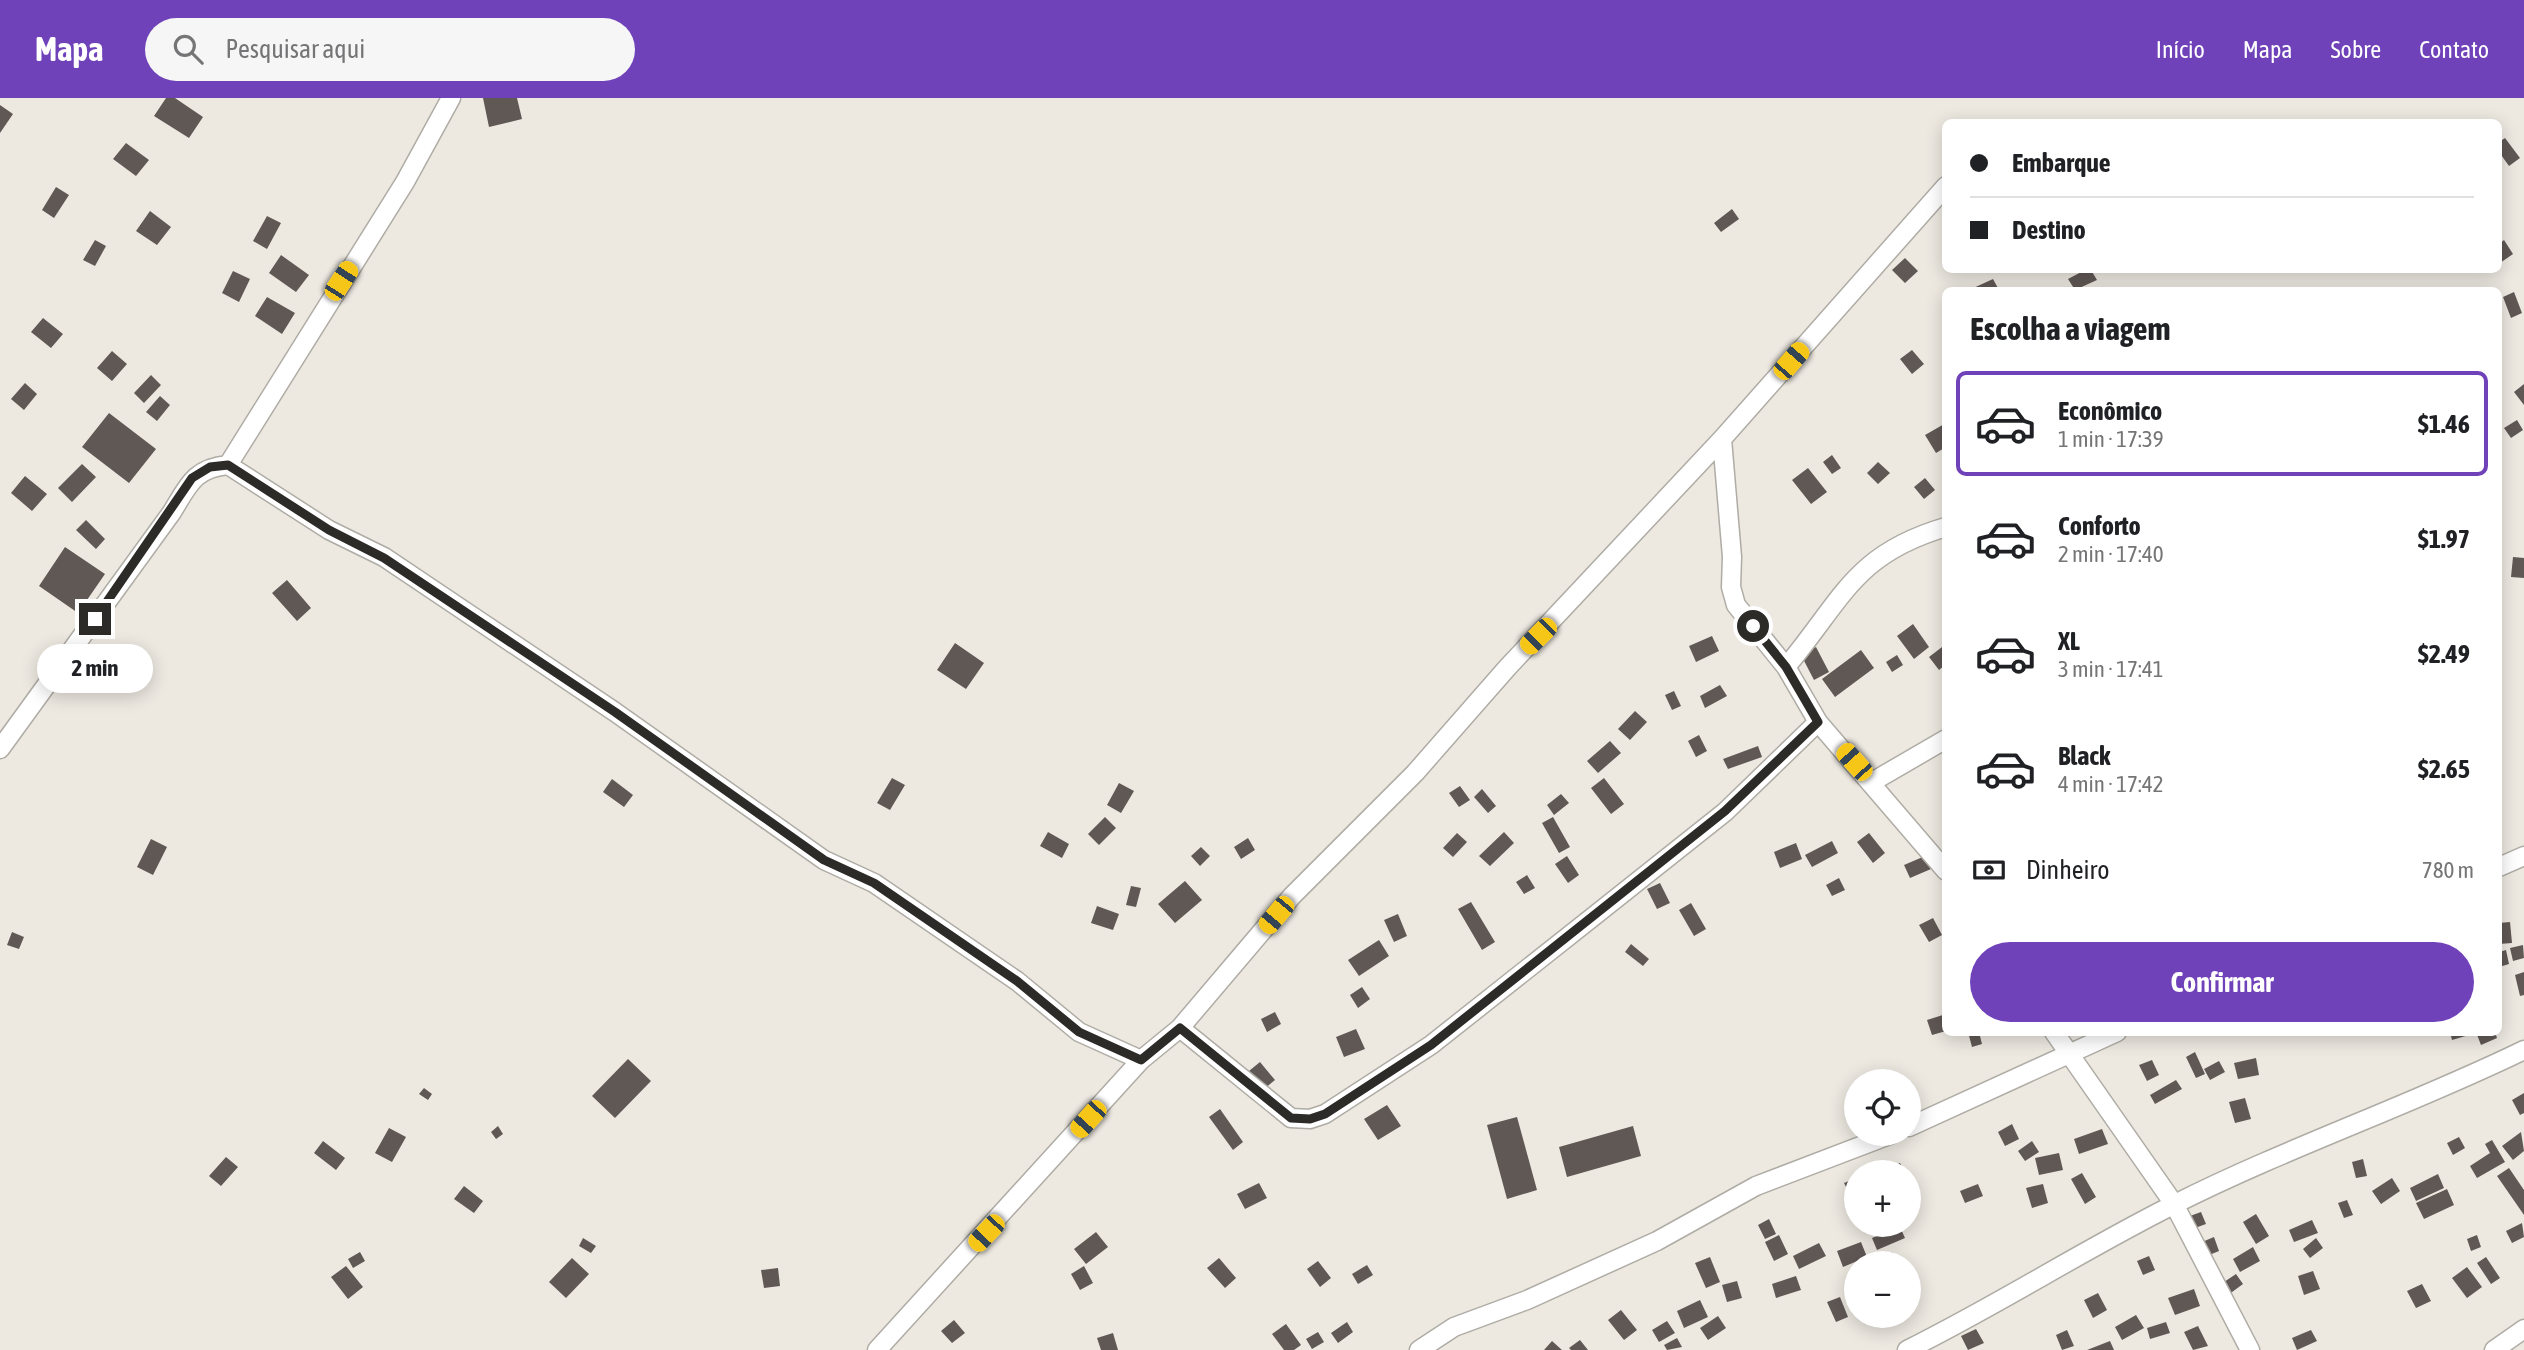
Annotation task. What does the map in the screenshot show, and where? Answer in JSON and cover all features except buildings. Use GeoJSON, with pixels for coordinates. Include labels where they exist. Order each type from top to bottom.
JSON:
{"type":"FeatureCollection","features":[{"type":"Feature","properties":{"kind":"street"},"geometry":{"type":"LineString","coordinates":[[228,465],[405,182],[452,98]]}},
{"type":"Feature","properties":{"kind":"street"},"geometry":{"type":"LineString","coordinates":[[877,1350],[1141,1060],[1180,1028],[1292,896],[1415,773],[1507,668],[1722,439],[1942,191]]}},
{"type":"Feature","properties":{"kind":"street"},"geometry":{"type":"LineString","coordinates":[[1722,439],[1732,556],[1731,587],[1736,605],[1786,667],[1818,722],[1942,866]]}},
{"type":"Feature","properties":{"kind":"street"},"geometry":{"type":"LineString","coordinates":[[0,749],[172,512],[192,478],[210,467],[228,465],[329,530],[384,558],[615,712],[824,860],[874,883],[1017,981],[1079,1032],[1141,1060]]}},
{"type":"Feature","properties":{"kind":"street"},"geometry":{"type":"LineString","coordinates":[[1786,667],[1814,634],[1846,586],[1882,553],[1911,537],[1942,528]]}},
{"type":"Feature","properties":{"kind":"street"},"geometry":{"type":"LineString","coordinates":[[1180,1028],[1291,1118],[1310,1119],[1325,1114],[1431,1045],[1589,920],[1725,811],[1818,722]]}},
{"type":"Feature","properties":{"kind":"street"},"geometry":{"type":"LineString","coordinates":[[1872,782],[1942,741]]}},
{"type":"Feature","properties":{"kind":"street"},"geometry":{"type":"LineString","coordinates":[[2502,866],[2524,856]]}},
{"type":"Feature","properties":{"kind":"street"},"geometry":{"type":"LineString","coordinates":[[2056,1036],[2174,1204],[2250,1350]]}},
{"type":"Feature","properties":{"kind":"street"},"geometry":{"type":"LineString","coordinates":[[1921,1121],[2106,1036]]}},
{"type":"Feature","properties":{"kind":"street"},"geometry":{"type":"LineString","coordinates":[[1906,1350],[1993,1307],[2174,1204],[2356,1122],[2444,1089],[2524,1049]]}},
{"type":"Feature","properties":{"kind":"street"},"geometry":{"type":"LineString","coordinates":[[1419,1350],[1454,1327],[1527,1300],[1657,1241],[1756,1186],[1861,1146]]}},
{"type":"Feature","properties":{"kind":"street"},"geometry":{"type":"LineString","coordinates":[[2494,1350],[2524,1329]]}},
{"type":"Feature","properties":{"kind":"route"},"geometry":{"type":"LineString","coordinates":[[95,619],[172,512],[192,478],[210,467],[228,465],[329,530],[384,558],[615,712],[824,860],[874,883],[891,898],[1017,981],[1079,1032],[1141,1060],[1180,1028],[1291,1118],[1310,1119],[1325,1114],[1356,1096],[1431,1045],[1725,811],[1818,722],[1786,667],[1753,626]]}}]}
